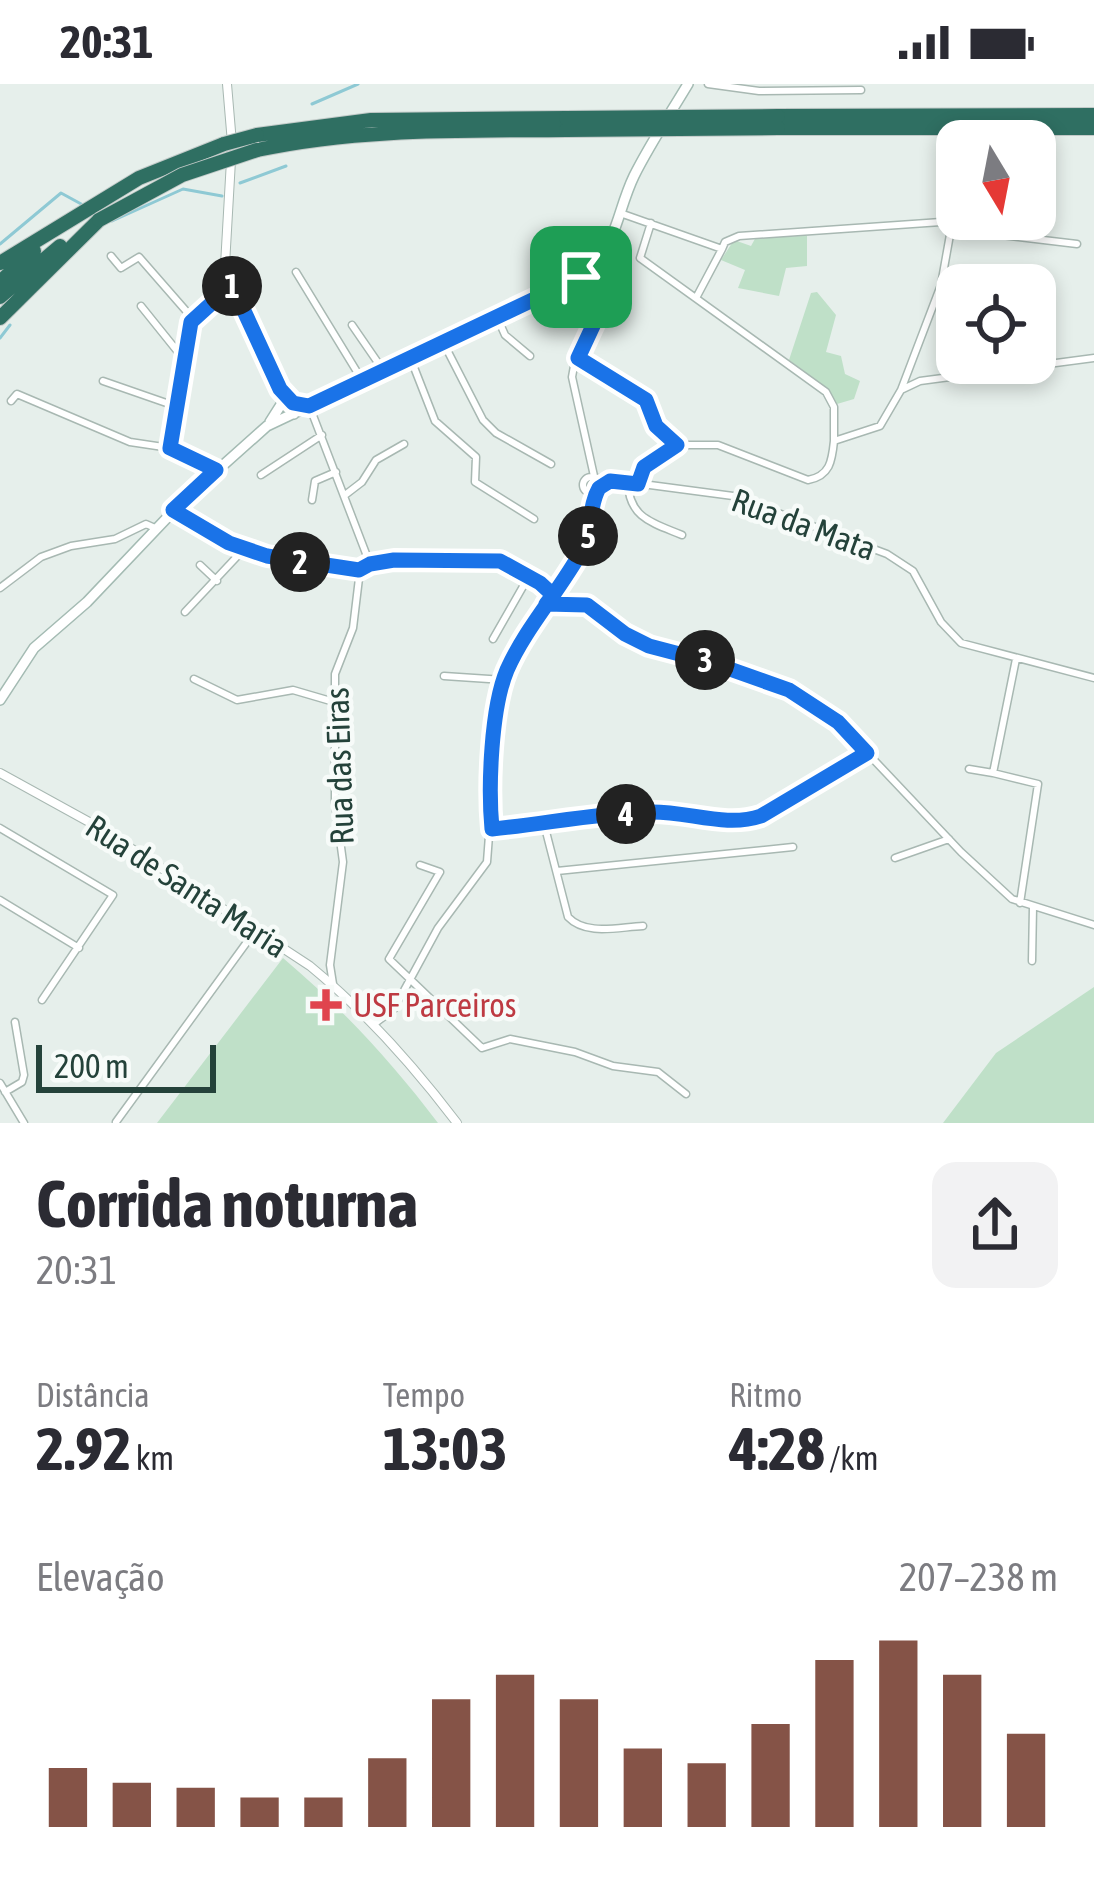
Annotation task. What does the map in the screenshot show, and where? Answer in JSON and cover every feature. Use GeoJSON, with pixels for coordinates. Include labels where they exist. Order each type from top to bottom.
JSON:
{"type":"FeatureCollection","features":[{"type":"Feature","properties":{"kind":"highway"},"geometry":{"type":"LineString","coordinates":[[0,281],[159,169],[257,142],[566,124],[1094,115]]}},
{"type":"Feature","properties":{"kind":"highway"},"geometry":{"type":"LineString","coordinates":[[778,122],[1094,128]]}},
{"type":"Feature","properties":{"kind":"highway"},"geometry":{"type":"LineString","coordinates":[[0,262],[71,234],[182,175],[257,142]]}},
{"type":"Feature","properties":{"kind":"highway"},"geometry":{"type":"LineString","coordinates":[[0,297],[71,234]]}},
{"type":"Feature","properties":{"kind":"highway"},"geometry":{"type":"LineString","coordinates":[[0,319],[71,234]]}},
{"type":"Feature","properties":{"kind":"main road"},"geometry":{"type":"LineString","coordinates":[[0,700],[34,648],[87,602],[173,510],[286,408],[309,406],[577,279],[605,254],[633,178],[688,84]]}},
{"type":"Feature","properties":{"kind":"street"},"geometry":{"type":"LineString","coordinates":[[227,84],[232,143],[224,228],[227,274],[286,408]]}},
{"type":"Feature","properties":{"kind":"street"},"geometry":{"type":"LineString","coordinates":[[708,84],[759,91],[861,90]]}},
{"type":"Feature","properties":{"kind":"street"},"geometry":{"type":"LineString","coordinates":[[620,213],[722,249]]}},
{"type":"Feature","properties":{"kind":"street"},"geometry":{"type":"LineString","coordinates":[[696,298],[725,242],[753,235],[936,222]]}},
{"type":"Feature","properties":{"kind":"street"},"geometry":{"type":"LineString","coordinates":[[638,484],[644,467],[677,445],[718,446],[808,480],[820,478],[828,470],[834,441],[834,407],[826,392],[640,258],[650,223]]}},
{"type":"Feature","properties":{"kind":"street"},"geometry":{"type":"LineString","coordinates":[[834,441],[880,426],[901,391],[941,285],[949,240]]}},
{"type":"Feature","properties":{"kind":"street"},"geometry":{"type":"LineString","coordinates":[[1043,240],[1077,244]]}},
{"type":"Feature","properties":{"kind":"street"},"geometry":{"type":"LineString","coordinates":[[111,256],[122,268],[140,257],[194,320]]}},
{"type":"Feature","properties":{"kind":"street"},"geometry":{"type":"LineString","coordinates":[[296,272],[362,380]]}},
{"type":"Feature","properties":{"kind":"street"},"geometry":{"type":"LineString","coordinates":[[170,448],[182,357],[194,320],[213,302],[227,274]]}},
{"type":"Feature","properties":{"kind":"street"},"geometry":{"type":"LineString","coordinates":[[385,1036],[387,1017],[438,928],[484,870],[492,829],[504,680],[583,548],[594,484],[572,377],[598,315],[577,279]]}},
{"type":"Feature","properties":{"kind":"street"},"geometry":{"type":"LineString","coordinates":[[142,307],[182,357]]}},
{"type":"Feature","properties":{"kind":"street"},"geometry":{"type":"LineString","coordinates":[[496,317],[505,335],[530,356]]}},
{"type":"Feature","properties":{"kind":"street"},"geometry":{"type":"LineString","coordinates":[[352,325],[383,370]]}},
{"type":"Feature","properties":{"kind":"street"},"geometry":{"type":"LineString","coordinates":[[443,342],[483,420],[496,433],[550,464]]}},
{"type":"Feature","properties":{"kind":"street"},"geometry":{"type":"LineString","coordinates":[[410,357],[435,421],[476,457],[475,482],[534,519]]}},
{"type":"Feature","properties":{"kind":"street"},"geometry":{"type":"LineString","coordinates":[[578,358],[646,400],[656,426],[677,445]]}},
{"type":"Feature","properties":{"kind":"street"},"geometry":{"type":"LineString","coordinates":[[901,391],[928,379],[1094,358]]}},
{"type":"Feature","properties":{"kind":"street"},"geometry":{"type":"LineString","coordinates":[[103,381],[176,406]]}},
{"type":"Feature","properties":{"kind":"street"},"geometry":{"type":"LineString","coordinates":[[11,401],[16,394],[130,442],[170,448],[216,470]]}},
{"type":"Feature","properties":{"kind":"street"},"geometry":{"type":"LineString","coordinates":[[309,406],[370,564]]}},
{"type":"Feature","properties":{"kind":"street"},"geometry":{"type":"LineString","coordinates":[[261,475],[322,435]]}},
{"type":"Feature","properties":{"kind":"street"},"geometry":{"type":"LineString","coordinates":[[345,495],[362,482],[376,460],[404,444]]}},
{"type":"Feature","properties":{"kind":"street"},"geometry":{"type":"LineString","coordinates":[[312,500],[315,481],[336,472]]}},
{"type":"Feature","properties":{"kind":"street"},"geometry":{"type":"LineString","coordinates":[[628,482],[629,501],[638,515],[682,535]]}},
{"type":"Feature","properties":{"kind":"street","name":"Rua da Mata"},"geometry":{"type":"LineString","coordinates":[[594,484],[628,482],[733,496],[901,561],[918,577],[941,622],[961,643],[1094,678]]}},
{"type":"Feature","properties":{"kind":"street"},"geometry":{"type":"LineString","coordinates":[[173,510],[199,527],[267,556],[359,570],[370,564],[500,561],[553,595]]}},
{"type":"Feature","properties":{"kind":"street"},"geometry":{"type":"LineString","coordinates":[[0,588],[56,550],[115,539],[146,524],[155,528]]}},
{"type":"Feature","properties":{"kind":"street"},"geometry":{"type":"LineString","coordinates":[[185,613],[245,548]]}},
{"type":"Feature","properties":{"kind":"street"},"geometry":{"type":"LineString","coordinates":[[200,565],[217,581]]}},
{"type":"Feature","properties":{"kind":"street","name":"Rua das Eiras"},"geometry":{"type":"LineString","coordinates":[[333,984],[330,965],[343,862],[336,816],[334,702],[339,655],[356,615],[359,570]]}},
{"type":"Feature","properties":{"kind":"street"},"geometry":{"type":"LineString","coordinates":[[493,639],[529,576]]}},
{"type":"Feature","properties":{"kind":"street"},"geometry":{"type":"LineString","coordinates":[[546,604],[587,605],[649,646],[789,690],[838,722],[997,886],[1020,903],[1094,926]]}},
{"type":"Feature","properties":{"kind":"street"},"geometry":{"type":"LineString","coordinates":[[993,773],[1016,659]]}},
{"type":"Feature","properties":{"kind":"street"},"geometry":{"type":"LineString","coordinates":[[444,676],[504,680]]}},
{"type":"Feature","properties":{"kind":"street"},"geometry":{"type":"LineString","coordinates":[[194,679],[238,700],[293,689],[334,702]]}},
{"type":"Feature","properties":{"kind":"street"},"geometry":{"type":"LineString","coordinates":[[492,829],[543,820],[655,812],[746,821],[867,753]]}},
{"type":"Feature","properties":{"kind":"street"},"geometry":{"type":"LineString","coordinates":[[969,769],[1038,784],[1020,903]]}},
{"type":"Feature","properties":{"kind":"street","name":"Rua de Santa Maria"},"geometry":{"type":"LineString","coordinates":[[0,772],[100,828],[333,984],[385,1036],[457,1123]]}},
{"type":"Feature","properties":{"kind":"street"},"geometry":{"type":"LineString","coordinates":[[543,820],[574,924],[585,929],[643,926]]}},
{"type":"Feature","properties":{"kind":"street"},"geometry":{"type":"LineString","coordinates":[[0,828],[113,895],[42,1000]]}},
{"type":"Feature","properties":{"kind":"street"},"geometry":{"type":"LineString","coordinates":[[895,858],[949,839]]}},
{"type":"Feature","properties":{"kind":"street"},"geometry":{"type":"LineString","coordinates":[[556,871],[794,847]]}},
{"type":"Feature","properties":{"kind":"street"},"geometry":{"type":"LineString","coordinates":[[420,865],[440,872],[389,958],[482,1048],[510,1039],[575,1052],[613,1066],[658,1072],[686,1094]]}},
{"type":"Feature","properties":{"kind":"street"},"geometry":{"type":"LineString","coordinates":[[0,900],[79,948]]}},
{"type":"Feature","properties":{"kind":"street"},"geometry":{"type":"LineString","coordinates":[[1032,961],[1033,908]]}},
{"type":"Feature","properties":{"kind":"street"},"geometry":{"type":"LineString","coordinates":[[116,1122],[257,929]]}},
{"type":"Feature","properties":{"kind":"street"},"geometry":{"type":"LineString","coordinates":[[321,975],[330,965]]}},
{"type":"Feature","properties":{"kind":"street"},"geometry":{"type":"LineString","coordinates":[[373,1024],[387,1017]]}},
{"type":"Feature","properties":{"kind":"street"},"geometry":{"type":"LineString","coordinates":[[5,1092],[22,1082],[24,1075],[14,1022]]}},
{"type":"Feature","properties":{"kind":"street"},"geometry":{"type":"LineString","coordinates":[[0,1083],[24,1123]]}},
{"type":"Feature","properties":{"kind":"green space"},"geometry":{"type":"Polygon","coordinates":[[[807,236],[807,266],[786,268],[779,296],[738,288],[745,270],[721,260],[734,240],[751,246],[756,237],[807,236]]]}},
{"type":"Feature","properties":{"kind":"green space"},"geometry":{"type":"Polygon","coordinates":[[[817,292],[836,315],[826,352],[841,356],[845,374],[860,381],[854,399],[837,404],[828,389],[789,360],[811,293],[817,292]]]}},
{"type":"Feature","properties":{"kind":"green space"},"geometry":{"type":"Polygon","coordinates":[[[283,958],[365,1036],[438,1123],[157,1123],[283,958]]]}},
{"type":"Feature","properties":{"kind":"green space"},"geometry":{"type":"Polygon","coordinates":[[[1094,987],[1094,1123],[943,1123],[996,1053],[1094,987]]]}},
{"type":"Feature","properties":{"kind":"waterway"},"geometry":{"type":"LineString","coordinates":[[312,104],[358,84]]}},
{"type":"Feature","properties":{"kind":"waterway"},"geometry":{"type":"LineString","coordinates":[[240,183],[286,166]]}},
{"type":"Feature","properties":{"kind":"waterway"},"geometry":{"type":"LineString","coordinates":[[112,221],[183,189],[222,196]]}},
{"type":"Feature","properties":{"kind":"waterway"},"geometry":{"type":"LineString","coordinates":[[0,244],[61,193],[83,205]]}},
{"type":"Feature","properties":{"kind":"waterway"},"geometry":{"type":"LineString","coordinates":[[0,338],[10,325]]}},
{"type":"Feature","properties":{"kind":"place","name":"USF Parceiros"},"geometry":{"type":"Point","coordinates":[326,1005]}},
{"type":"Feature","properties":{"kind":"route"},"geometry":{"type":"LineString","coordinates":[[581,277],[309,406],[293,403],[280,389],[227,274],[213,302],[191,322],[170,448],[216,470],[173,510],[229,543],[267,556],[341,569],[359,570],[394,560],[500,561],[553,595],[546,604],[587,605],[649,646],[710,662],[803,697],[838,722],[867,753],[746,821],[655,812],[543,820],[492,829],[499,703],[506,672],[530,628],[546,604],[553,595],[583,548],[596,491],[610,481],[638,484],[644,467],[677,445],[656,426],[646,400],[578,358],[598,315],[581,277]]}}]}
